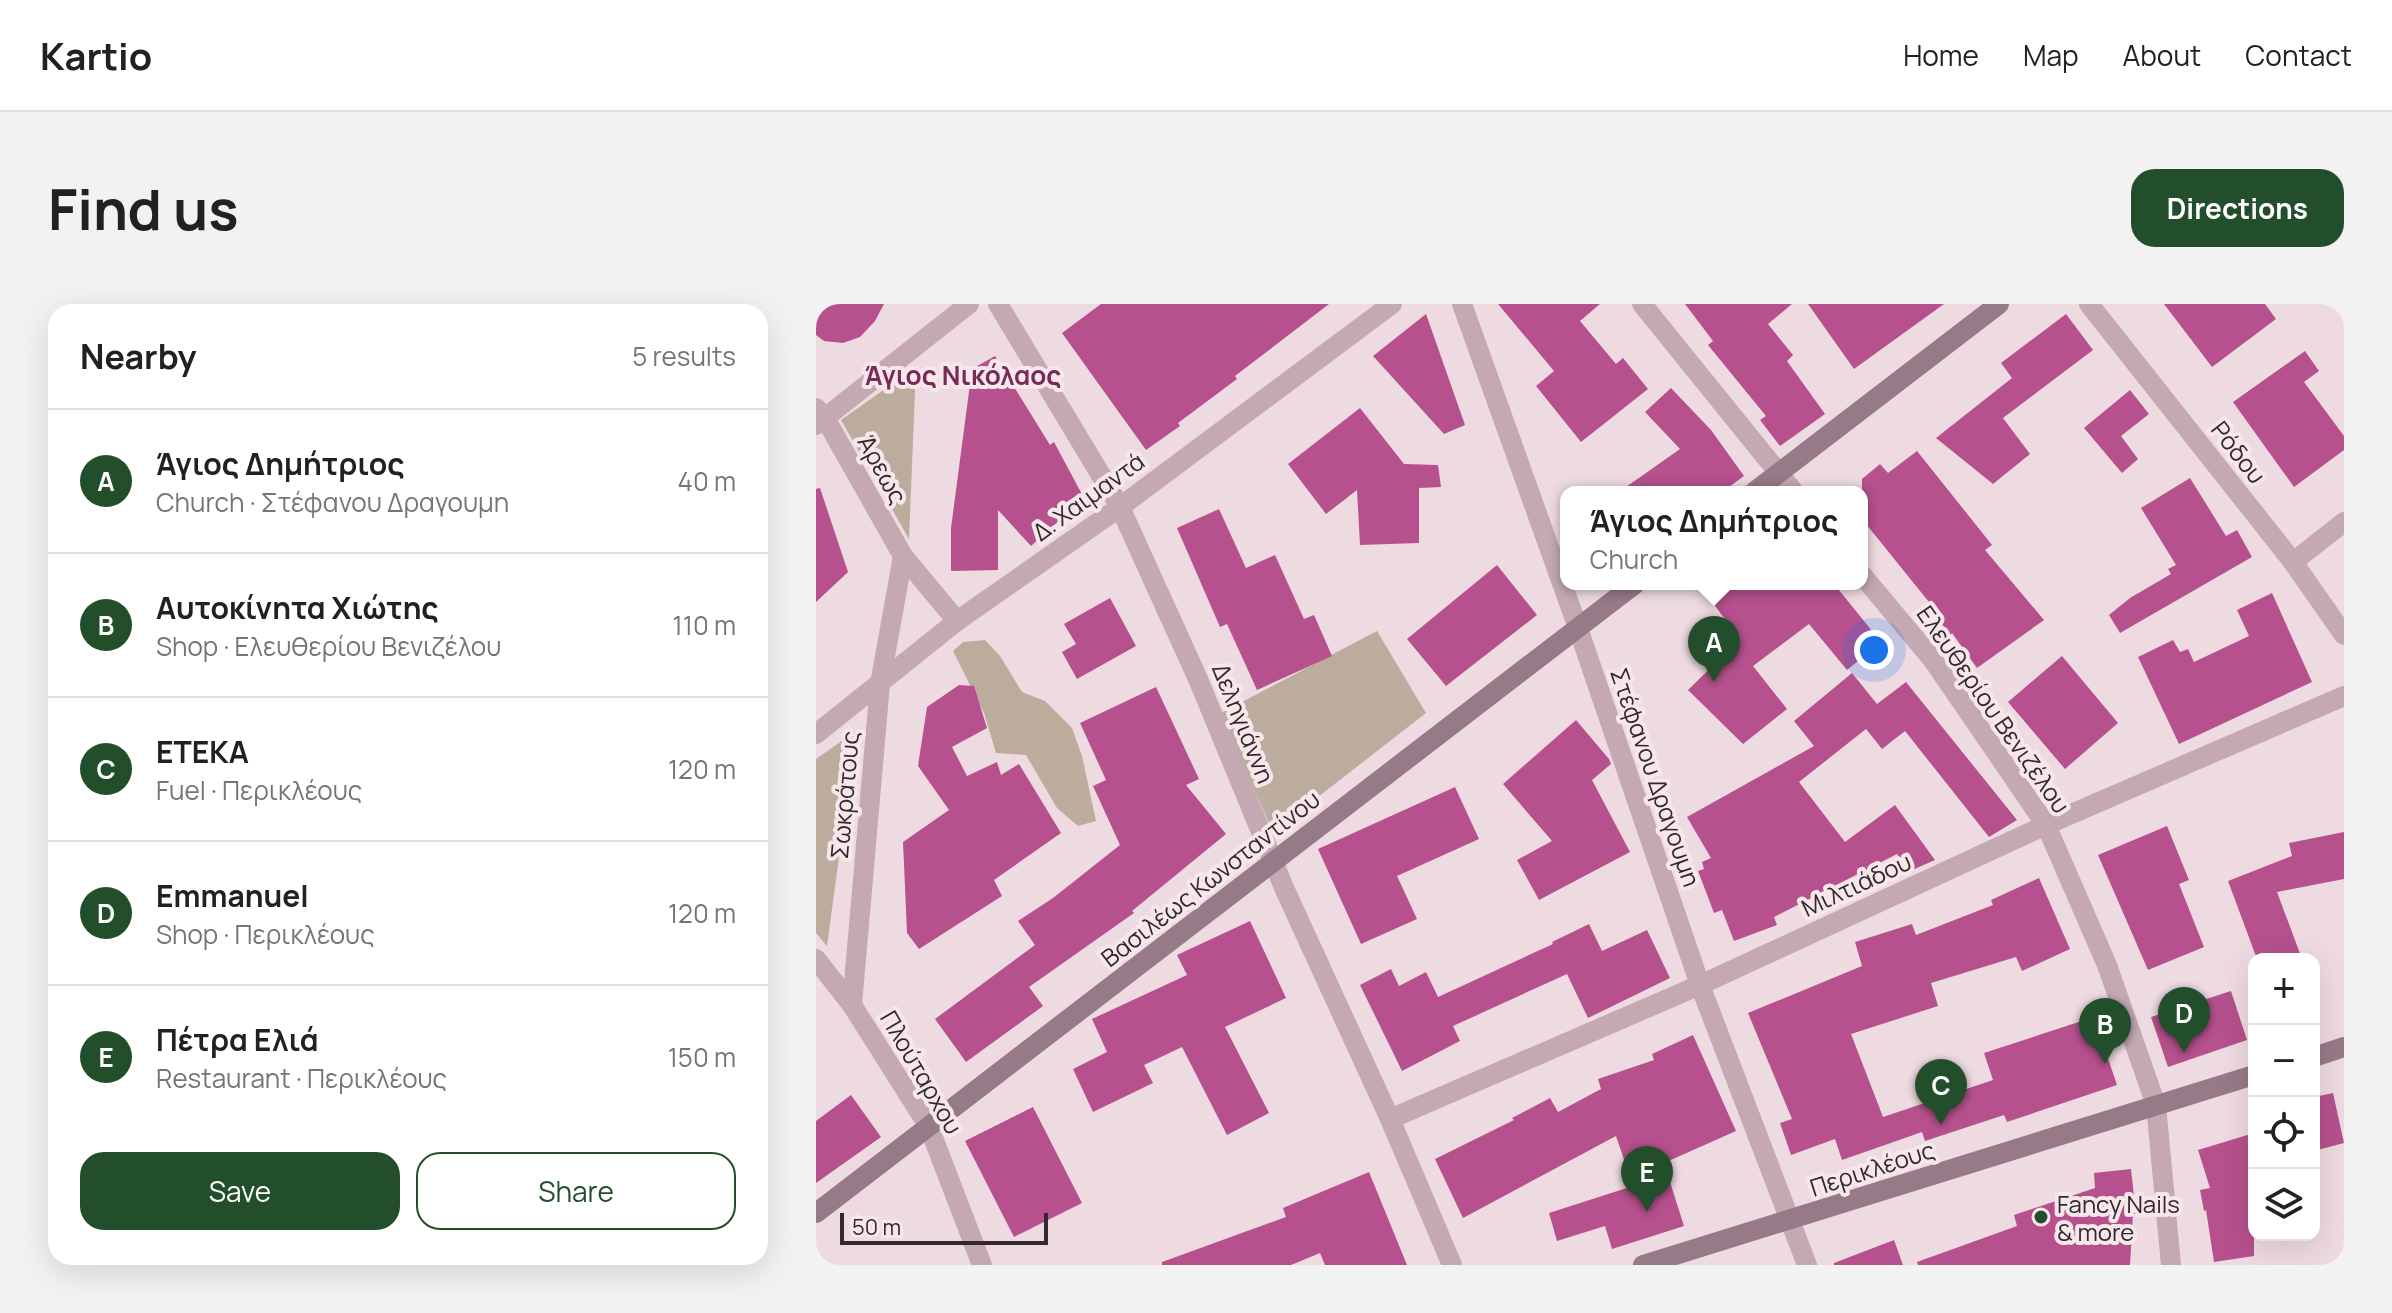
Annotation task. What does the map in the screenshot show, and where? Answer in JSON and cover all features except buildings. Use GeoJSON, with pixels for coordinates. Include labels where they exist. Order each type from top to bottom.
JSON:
{"type":"FeatureCollection","features":[{"type":"Feature","properties":{"kind":"street"},"geometry":{"type":"LineString","coordinates":[[819,417],[969,304]]}},
{"type":"Feature","properties":{"kind":"street","name":"Δεληγιάννη"},"geometry":{"type":"LineString","coordinates":[[998,304],[1120,507],[1198,679],[1273,862],[1390,1119],[1452,1265]]}},
{"type":"Feature","properties":{"kind":"street","name":"Δ. Χαιμαντά"},"geometry":{"type":"LineString","coordinates":[[816,734],[957,621],[1120,507],[1392,304]]}},
{"type":"Feature","properties":{"kind":"street","name":"Στέφανου Δραγουμη"},"geometry":{"type":"LineString","coordinates":[[1462,304],[1560,578]]}},
{"type":"Feature","properties":{"kind":"street"},"geometry":{"type":"LineString","coordinates":[[1642,304],[1789,486]]}},
{"type":"Feature","properties":{"kind":"street"},"geometry":{"type":"LineString","coordinates":[[1762,486],[1999,304]]}},
{"type":"Feature","properties":{"kind":"street","name":"Ρόδου"},"geometry":{"type":"LineString","coordinates":[[2089,304],[2293,562],[2344,635]]}},
{"type":"Feature","properties":{"kind":"street","name":"Άρεως"},"geometry":{"type":"LineString","coordinates":[[819,417],[903,556],[957,621]]}},
{"type":"Feature","properties":{"kind":"street"},"geometry":{"type":"LineString","coordinates":[[2293,562],[2344,522]]}},
{"type":"Feature","properties":{"kind":"street"},"geometry":{"type":"LineString","coordinates":[[880,684],[903,556]]}},
{"type":"Feature","properties":{"kind":"street","name":"Ελευθερίου Βενιζέλου"},"geometry":{"type":"LineString","coordinates":[[1868,582],[1933,660],[2046,825],[2107,965],[2156,1105],[2171,1265]]}},
{"type":"Feature","properties":{"kind":"street","name":"Στέφανου Δραγουμη"},"geometry":{"type":"LineString","coordinates":[[1564,590],[1700,985],[1807,1265]]}},
{"type":"Feature","properties":{"kind":"street","name":"Βασιλέως Κωνσταντίνου"},"geometry":{"type":"LineString","coordinates":[[816,1213],[1627,590]]}},
{"type":"Feature","properties":{"kind":"street","name":"Σωκράτους"},"geometry":{"type":"LineString","coordinates":[[852,1005],[880,684]]}},
{"type":"Feature","properties":{"kind":"street","name":"Μιλτιάδου"},"geometry":{"type":"LineString","coordinates":[[1390,1119],[1700,985],[2046,825],[2344,696]]}},
{"type":"Feature","properties":{"kind":"street","name":"Πλούταρχου"},"geometry":{"type":"LineString","coordinates":[[816,959],[852,1005],[929,1127],[982,1265]]}},
{"type":"Feature","properties":{"kind":"street"},"geometry":{"type":"LineString","coordinates":[[2320,1055],[2344,1047]]}},
{"type":"Feature","properties":{"kind":"street","name":"Περικλέους"},"geometry":{"type":"LineString","coordinates":[[1643,1265],[2248,1077]]}},
{"type":"Feature","properties":{"kind":"shaded area"},"geometry":{"type":"Polygon","coordinates":[[[916,367],[909,539],[841,420],[916,367]]]}},
{"type":"Feature","properties":{"kind":"shaded area"},"geometry":{"type":"Polygon","coordinates":[[[1377,631],[1426,713],[1273,832],[1221,713],[1377,631]]]}},
{"type":"Feature","properties":{"kind":"shaded area"},"geometry":{"type":"Polygon","coordinates":[[[985,640],[1000,656],[1022,692],[1045,701],[1072,728],[1082,756],[1096,821],[1078,826],[1057,808],[1026,755],[996,753],[984,713],[953,651],[963,642],[985,640]]]}},
{"type":"Feature","properties":{"kind":"shaded area"},"geometry":{"type":"Polygon","coordinates":[[[856,731],[827,946],[816,933],[816,759],[856,731]]]}},
{"type":"Feature","properties":{"kind":"place","name":"Άγιος Δημήτριος"},"geometry":{"type":"Point","coordinates":[1714,682]}},
{"type":"Feature","properties":{"kind":"place","name":"Emmanuel"},"geometry":{"type":"Point","coordinates":[2184,1053]}},
{"type":"Feature","properties":{"kind":"place","name":"Αυτοκίνητα Χιώτης"},"geometry":{"type":"Point","coordinates":[2105,1064]}},
{"type":"Feature","properties":{"kind":"place","name":"ΕΤΕΚΑ"},"geometry":{"type":"Point","coordinates":[1941,1125]}},
{"type":"Feature","properties":{"kind":"place","name":"Πέτρα Ελιά"},"geometry":{"type":"Point","coordinates":[1647,1212]}},
{"type":"Feature","properties":{"kind":"place","name":"Fancy Nails & more"},"geometry":{"type":"Point","coordinates":[2041,1217]}},
{"type":"Feature","properties":{"kind":"district","name":"Άγιος Νικόλαος"},"geometry":{"type":"Point","coordinates":[963,375]}}]}
